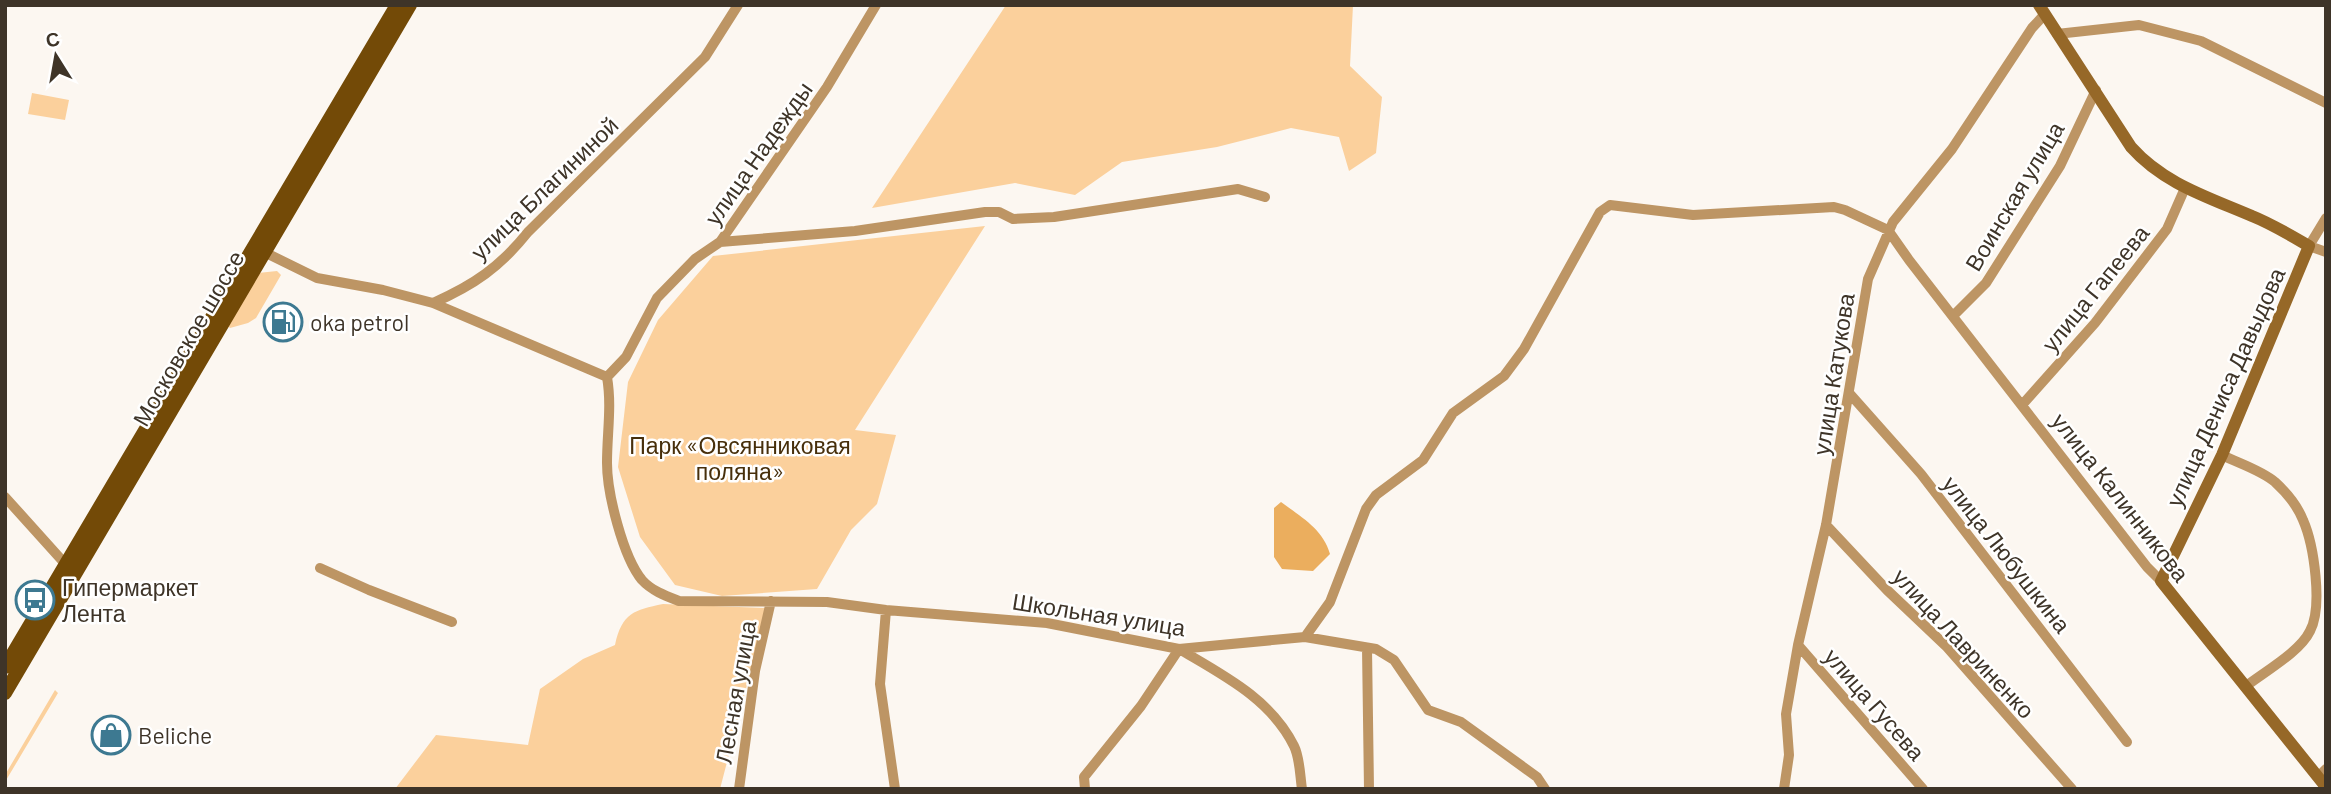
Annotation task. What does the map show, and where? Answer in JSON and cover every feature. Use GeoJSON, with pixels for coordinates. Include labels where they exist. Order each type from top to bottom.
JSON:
{"type":"FeatureCollection","features":[{"type":"Feature","properties":{"kind":"main road","name":"Московское шоссе"},"geometry":{"type":"LineString","coordinates":[[5,693],[71,571],[259,249],[397,5]]}},
{"type":"Feature","properties":{"kind":"main road","name":"Московское шоссе"},"geometry":{"type":"LineString","coordinates":[[259,249],[410,5]]}},
{"type":"Feature","properties":{"kind":"main road"},"geometry":{"type":"LineString","coordinates":[[2042,10],[2131,147],[2146,164],[2185,188],[2255,217],[2309,246]]}},
{"type":"Feature","properties":{"kind":"main road","name":"улица Дениса Давыдова"},"geometry":{"type":"LineString","coordinates":[[2161,582],[2222,455],[2309,246]]}},
{"type":"Feature","properties":{"kind":"main road","name":"Московское шоссе"},"geometry":{"type":"LineString","coordinates":[[5,667],[71,571]]}},
{"type":"Feature","properties":{"kind":"main road","name":"улица Калинникова"},"geometry":{"type":"LineString","coordinates":[[2161,582],[2245,687],[2323,777]]}},
{"type":"Feature","properties":{"kind":"street","name":"улица Благининой"},"geometry":{"type":"LineString","coordinates":[[433,303],[461,291],[507,258],[528,232],[705,57],[738,5]]}},
{"type":"Feature","properties":{"kind":"street","name":"улица Надежды"},"geometry":{"type":"LineString","coordinates":[[607,377],[625,356],[657,298],[695,259],[720,242],[827,87],[876,5]]}},
{"type":"Feature","properties":{"kind":"street","name":"улица Катукова"},"geometry":{"type":"LineString","coordinates":[[1784,789],[1789,755],[1786,714],[1798,645],[1826,525],[1868,279],[1888,230],[1952,149],[2042,10]]}},
{"type":"Feature","properties":{"kind":"street"},"geometry":{"type":"LineString","coordinates":[[2057,34],[2138,26],[2202,41],[2326,103]]}},
{"type":"Feature","properties":{"kind":"street","name":"Воинская улица"},"geometry":{"type":"LineString","coordinates":[[1954,316],[1986,283],[2060,166],[2096,90]]}},
{"type":"Feature","properties":{"kind":"street","name":"улица Гапеева"},"geometry":{"type":"LineString","coordinates":[[2022,405],[2095,323],[2167,229],[2185,188]]}},
{"type":"Feature","properties":{"kind":"street"},"geometry":{"type":"LineString","coordinates":[[720,242],[855,231],[985,212],[999,212],[1013,219],[1054,217],[1238,189],[1265,197]]}},
{"type":"Feature","properties":{"kind":"street"},"geometry":{"type":"LineString","coordinates":[[1305,637],[1330,602],[1366,509],[1376,495],[1423,460],[1453,413],[1504,376],[1524,349],[1600,212],[1610,205],[1693,215],[1834,207],[1888,230]]}},
{"type":"Feature","properties":{"kind":"street"},"geometry":{"type":"LineString","coordinates":[[2326,218],[2309,246],[2326,251]]}},
{"type":"Feature","properties":{"kind":"street","name":"улица Калинникова"},"geometry":{"type":"LineString","coordinates":[[1888,230],[2161,582]]}},
{"type":"Feature","properties":{"kind":"street"},"geometry":{"type":"LineString","coordinates":[[259,249],[317,278],[383,290],[433,303],[607,377]]}},
{"type":"Feature","properties":{"kind":"street","name":"Школьная улица"},"geometry":{"type":"LineString","coordinates":[[607,377],[610,399],[607,464],[621,535],[628,556],[643,580],[660,593],[679,601],[827,601],[886,610],[1047,623],[1179,649],[1305,637],[1376,649],[1394,660],[1428,710],[1461,722],[1537,777],[1545,789]]}},
{"type":"Feature","properties":{"kind":"street","name":"улица Любушкина"},"geometry":{"type":"LineString","coordinates":[[1850,394],[1921,474],[2127,742]]}},
{"type":"Feature","properties":{"kind":"street"},"geometry":{"type":"LineString","coordinates":[[2222,455],[2272,479],[2290,497],[2307,531],[2320,575],[2311,630],[2301,644],[2245,687]]}},
{"type":"Feature","properties":{"kind":"street"},"geometry":{"type":"LineString","coordinates":[[5,497],[71,571]]}},
{"type":"Feature","properties":{"kind":"street","name":"улица Лавриненко"},"geometry":{"type":"LineString","coordinates":[[1826,525],[1887,590],[1946,646],[2072,789]]}},
{"type":"Feature","properties":{"kind":"street"},"geometry":{"type":"LineString","coordinates":[[320,568],[452,622]]}},
{"type":"Feature","properties":{"kind":"street","name":"Лесная улица"},"geometry":{"type":"LineString","coordinates":[[739,789],[755,671],[771,601]]}},
{"type":"Feature","properties":{"kind":"street"},"geometry":{"type":"LineString","coordinates":[[886,610],[880,684],[895,789]]}},
{"type":"Feature","properties":{"kind":"street","name":"улица Гусева"},"geometry":{"type":"LineString","coordinates":[[1798,645],[1923,789]]}},
{"type":"Feature","properties":{"kind":"street"},"geometry":{"type":"LineString","coordinates":[[1367,648],[1369,789]]}},
{"type":"Feature","properties":{"kind":"street"},"geometry":{"type":"LineString","coordinates":[[1085,789],[1084,777],[1141,706],[1179,649],[1246,689],[1278,720],[1296,748],[1302,789]]}},
{"type":"Feature","properties":{"kind":"green space"},"geometry":{"type":"Polygon","coordinates":[[[1006,5],[1353,5],[1350,66],[1382,97],[1376,153],[1349,171],[1339,137],[1291,128],[1217,147],[1122,162],[1075,195],[1015,183],[872,208],[1006,5]]]}},
{"type":"Feature","properties":{"kind":"green space"},"geometry":{"type":"Polygon","coordinates":[[[32,93],[69,100],[65,120],[28,114],[32,93]]]}},
{"type":"Feature","properties":{"kind":"green space","name":"Парк «Овсянниковая поляна»"},"geometry":{"type":"Polygon","coordinates":[[[985,226],[855,430],[896,435],[877,504],[851,530],[817,589],[722,596],[675,585],[640,537],[618,467],[628,382],[658,320],[713,256],[985,226]]]}},
{"type":"Feature","properties":{"kind":"green space"},"geometry":{"type":"Polygon","coordinates":[[[277,271],[281,275],[256,318],[230,328],[227,325],[258,273],[277,271]]]}},
{"type":"Feature","properties":{"kind":"green space"},"geometry":{"type":"Polygon","coordinates":[[[663,604],[767,608],[720,789],[395,789],[436,735],[528,745],[540,689],[583,659],[615,645],[621,626],[631,615],[644,608],[663,604]]]}},
{"type":"Feature","properties":{"kind":"green space"},"geometry":{"type":"Polygon","coordinates":[[[55,690],[58,693],[5,782],[5,775],[55,690]]]}},
{"type":"Feature","properties":{"kind":"shaded area"},"geometry":{"type":"Polygon","coordinates":[[[1281,502],[1310,524],[1327,545],[1330,554],[1313,571],[1282,569],[1274,557],[1274,508],[1281,502]]]}},
{"type":"Feature","properties":{"kind":"place","name":"oka petrol"},"geometry":{"type":"Point","coordinates":[283,322]}},
{"type":"Feature","properties":{"kind":"place","name":"Гипермаркет Лента"},"geometry":{"type":"Point","coordinates":[35,600]}},
{"type":"Feature","properties":{"kind":"place","name":"Beliche"},"geometry":{"type":"Point","coordinates":[111,735]}}]}
